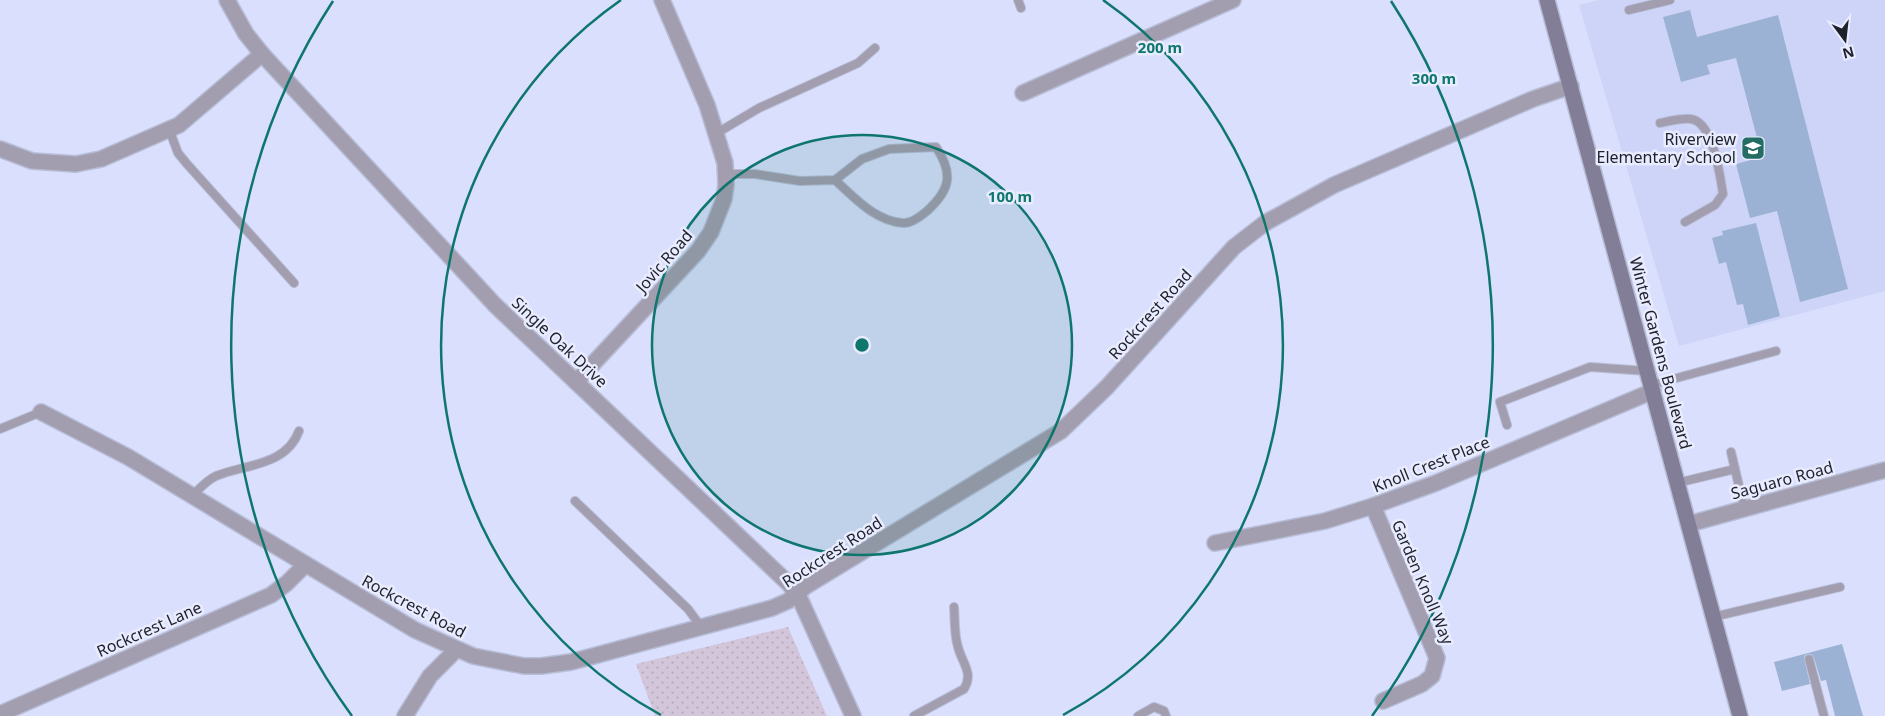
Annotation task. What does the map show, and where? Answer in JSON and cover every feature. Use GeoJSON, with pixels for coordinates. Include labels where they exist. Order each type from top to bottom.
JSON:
{"type":"FeatureCollection","features":[{"type":"Feature","properties":{"kind":"main road","name":"Winter Gardens Boulevard"},"geometry":{"type":"LineString","coordinates":[[1547,0],[1740,716]]}},
{"type":"Feature","properties":{"kind":"street","name":"Single Oak Drive"},"geometry":{"type":"LineString","coordinates":[[227,0],[246,34],[262,54],[472,282],[783,577],[797,594],[853,716]]}},
{"type":"Feature","properties":{"kind":"street","name":"Jovic Road"},"geometry":{"type":"LineString","coordinates":[[576,382],[698,251],[711,232],[724,199],[726,174],[717,133],[662,0]]}},
{"type":"Feature","properties":{"kind":"street"},"geometry":{"type":"LineString","coordinates":[[1023,93],[1233,0]]}},
{"type":"Feature","properties":{"kind":"street"},"geometry":{"type":"LineString","coordinates":[[0,149],[32,161],[76,164],[101,159],[179,125],[262,54]]}},
{"type":"Feature","properties":{"kind":"street","name":"Rockcrest Road"},"geometry":{"type":"LineString","coordinates":[[41,412],[128,457],[415,630],[456,650],[497,661],[541,666],[571,662],[702,628],[779,605],[806,586],[1061,430],[1107,387],[1234,247],[1265,222],[1334,185],[1533,99],[1571,86]]}},
{"type":"Feature","properties":{"kind":"street","name":"Knoll Crest Place"},"geometry":{"type":"LineString","coordinates":[[1214,544],[1325,521],[1436,483],[1650,382]]}},
{"type":"Feature","properties":{"kind":"street","name":"Saguaro Road"},"geometry":{"type":"LineString","coordinates":[[1688,524],[1885,470]]}},
{"type":"Feature","properties":{"kind":"street","name":"Garden Knoll Way"},"geometry":{"type":"LineString","coordinates":[[1372,506],[1437,658],[1432,676],[1422,684],[1383,701]]}},
{"type":"Feature","properties":{"kind":"street","name":"Rockcrest Lane"},"geometry":{"type":"LineString","coordinates":[[0,714],[271,595],[305,565]]}},
{"type":"Feature","properties":{"kind":"street"},"geometry":{"type":"LineString","coordinates":[[404,716],[430,676],[456,650]]}},
{"type":"Feature","properties":{"kind":"lane"},"geometry":{"type":"LineString","coordinates":[[1018,0],[1021,8]]}},
{"type":"Feature","properties":{"kind":"lane"},"geometry":{"type":"LineString","coordinates":[[1629,10],[1670,0]]}},
{"type":"Feature","properties":{"kind":"lane"},"geometry":{"type":"LineString","coordinates":[[717,133],[759,108],[858,63],[875,48]]}},
{"type":"Feature","properties":{"kind":"lane"},"geometry":{"type":"LineString","coordinates":[[1660,124],[1681,119],[1692,119],[1701,123],[1708,133],[1720,177],[1723,194],[1715,205],[1685,222]]}},
{"type":"Feature","properties":{"kind":"lane"},"geometry":{"type":"LineString","coordinates":[[169,130],[178,153],[294,283]]}},
{"type":"Feature","properties":{"kind":"lane"},"geometry":{"type":"LineString","coordinates":[[726,174],[755,174],[800,181],[835,180],[862,159],[889,149],[936,147],[943,157],[948,172],[947,188],[935,203],[920,217],[906,224],[890,221],[872,212],[835,180]]}},
{"type":"Feature","properties":{"kind":"lane"},"geometry":{"type":"LineString","coordinates":[[1507,425],[1500,402],[1590,366],[1650,382],[1776,350]]}},
{"type":"Feature","properties":{"kind":"lane"},"geometry":{"type":"LineString","coordinates":[[0,429],[41,412]]}},
{"type":"Feature","properties":{"kind":"lane"},"geometry":{"type":"LineString","coordinates":[[192,496],[215,476],[274,459],[294,444],[299,432]]}},
{"type":"Feature","properties":{"kind":"lane"},"geometry":{"type":"LineString","coordinates":[[1731,452],[1742,499]]}},
{"type":"Feature","properties":{"kind":"lane"},"geometry":{"type":"LineString","coordinates":[[1677,483],[1735,469]]}},
{"type":"Feature","properties":{"kind":"lane"},"geometry":{"type":"LineString","coordinates":[[575,502],[688,608],[702,628]]}},
{"type":"Feature","properties":{"kind":"lane"},"geometry":{"type":"LineString","coordinates":[[1713,617],[1840,586]]}},
{"type":"Feature","properties":{"kind":"lane"},"geometry":{"type":"LineString","coordinates":[[914,716],[964,689],[968,682],[968,672],[957,646],[954,607]]}},
{"type":"Feature","properties":{"kind":"lane"},"geometry":{"type":"LineString","coordinates":[[1809,659],[1824,716]]}},
{"type":"Feature","properties":{"kind":"lane"},"geometry":{"type":"LineString","coordinates":[[1138,716],[1154,707],[1164,711],[1166,716]]}},
{"type":"Feature","properties":{"kind":"shaded area","name":"Riverview Elementary School"},"geometry":{"type":"Polygon","coordinates":[[[1599,0],[1885,0],[1885,291],[1679,346],[1579,5],[1599,0]]]}},
{"type":"Feature","properties":{"kind":"shaded area"},"geometry":{"type":"Polygon","coordinates":[[[788,627],[827,716],[655,716],[636,664],[788,627]]]}},
{"type":"Feature","properties":{"kind":"building"},"geometry":{"type":"Polygon","coordinates":[[[1690,10],[1697,37],[1778,15],[1848,289],[1800,302],[1777,211],[1750,218],[1736,164],[1762,157],[1736,58],[1707,65],[1710,74],[1681,82],[1663,17],[1690,10]]]}},
{"type":"Feature","properties":{"kind":"building"},"geometry":{"type":"Polygon","coordinates":[[[1756,223],[1780,316],[1748,325],[1743,304],[1737,305],[1726,262],[1719,264],[1712,238],[1723,235],[1722,231],[1756,223]]]}},
{"type":"Feature","properties":{"kind":"building"},"geometry":{"type":"Polygon","coordinates":[[[1842,644],[1863,716],[1835,716],[1826,680],[1821,681],[1811,654],[1805,655],[1804,658],[1810,684],[1782,691],[1774,662],[1842,644]]]}},
{"type":"Feature","properties":{"kind":"place","name":"Riverview Elementary School"},"geometry":{"type":"Point","coordinates":[1753,148]}}]}
